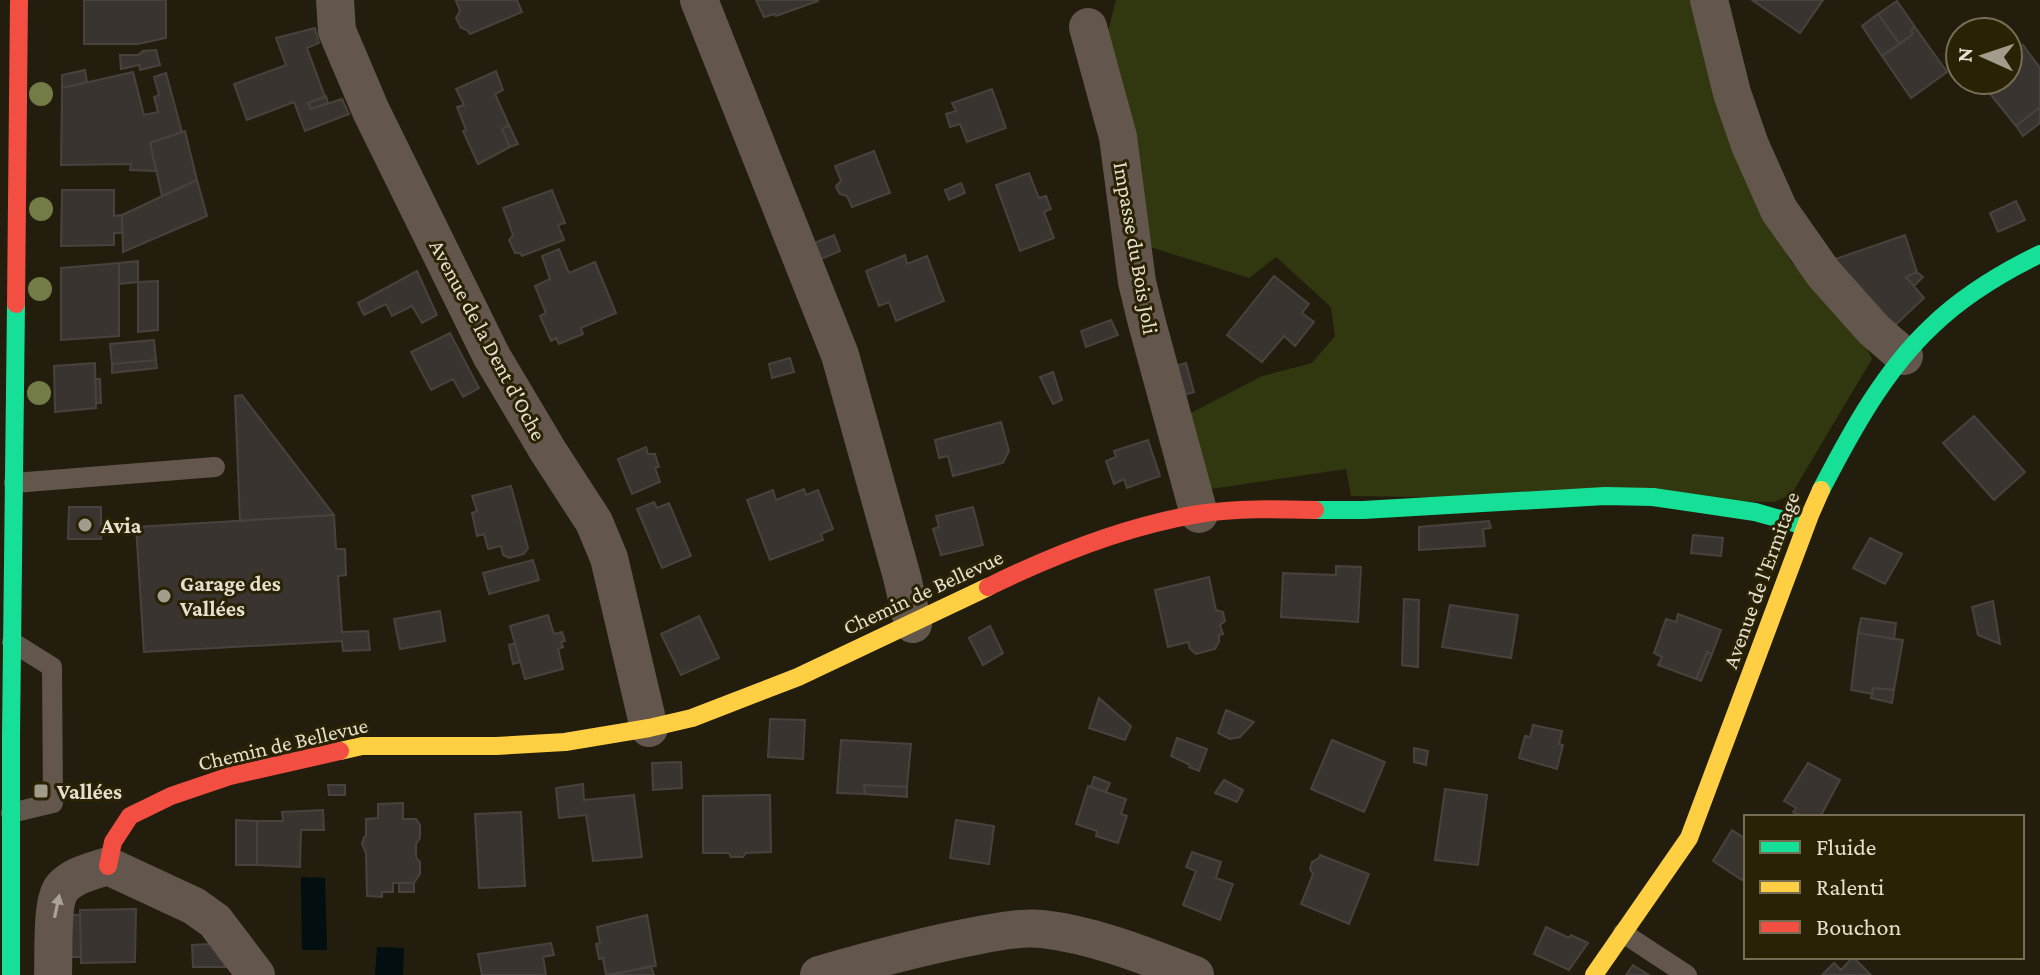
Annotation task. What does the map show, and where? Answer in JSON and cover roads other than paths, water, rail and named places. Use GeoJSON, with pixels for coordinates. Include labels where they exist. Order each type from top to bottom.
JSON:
{"type":"FeatureCollection","features":[{"type":"Feature","properties":{"kind":"street"},"geometry":{"type":"LineString","coordinates":[[11,975],[5,882],[11,813],[19,0]]}},
{"type":"Feature","properties":{"kind":"street","name":"Avenue de la Dent d'Oche"},"geometry":{"type":"LineString","coordinates":[[335,0],[337,31],[371,111],[491,355],[594,522],[609,558],[649,728]]}},
{"type":"Feature","properties":{"kind":"street"},"geometry":{"type":"LineString","coordinates":[[699,0],[840,355],[913,624]]}},
{"type":"Feature","properties":{"kind":"street"},"geometry":{"type":"LineString","coordinates":[[1709,0],[1732,93],[1750,145],[1779,210],[1824,274],[1874,330],[1904,356]]}},
{"type":"Feature","properties":{"kind":"street","name":"Impasse du Bois Joli"},"geometry":{"type":"LineString","coordinates":[[1088,27],[1118,137],[1140,296],[1199,514]]}},
{"type":"Feature","properties":{"kind":"street","name":"Avenue de l'Ermitage"},"geometry":{"type":"LineString","coordinates":[[1594,975],[1689,838],[1805,526],[1821,490],[1863,417],[1904,356],[1929,329],[1956,305],[2007,271],[2040,254]]}},
{"type":"Feature","properties":{"kind":"street","name":"Chemin de Bellevue"},"geometry":{"type":"LineString","coordinates":[[108,866],[113,842],[130,816],[171,796],[230,776],[362,746],[496,746],[565,742],[692,718],[798,677],[1002,580],[1096,541],[1149,524],[1246,509],[1363,510],[1605,496],[1653,497],[1755,512],[1805,526]]}},
{"type":"Feature","properties":{"kind":"street"},"geometry":{"type":"LineString","coordinates":[[53,975],[55,914],[61,889],[80,875],[108,866],[194,906],[215,921],[256,975]]}},
{"type":"Feature","properties":{"kind":"street"},"geometry":{"type":"LineString","coordinates":[[819,975],[913,948],[1007,930],[1040,929],[1108,944],[1195,975]]}},
{"type":"Feature","properties":{"kind":"lane"},"geometry":{"type":"LineString","coordinates":[[14,483],[215,467]]}},
{"type":"Feature","properties":{"kind":"lane"},"geometry":{"type":"LineString","coordinates":[[11,813],[53,803],[52,667],[12,642]]}},
{"type":"Feature","properties":{"kind":"lane"},"geometry":{"type":"LineString","coordinates":[[1623,933],[1687,975]]}},
{"type":"Feature","properties":{"kind":"place","name":"Avia"},"geometry":{"type":"Point","coordinates":[85,525]}},
{"type":"Feature","properties":{"kind":"place","name":"Garage des Vallées"},"geometry":{"type":"Point","coordinates":[164,596]}},
{"type":"Feature","properties":{"kind":"place","name":"Vallées"},"geometry":{"type":"Point","coordinates":[41,791]}}]}
